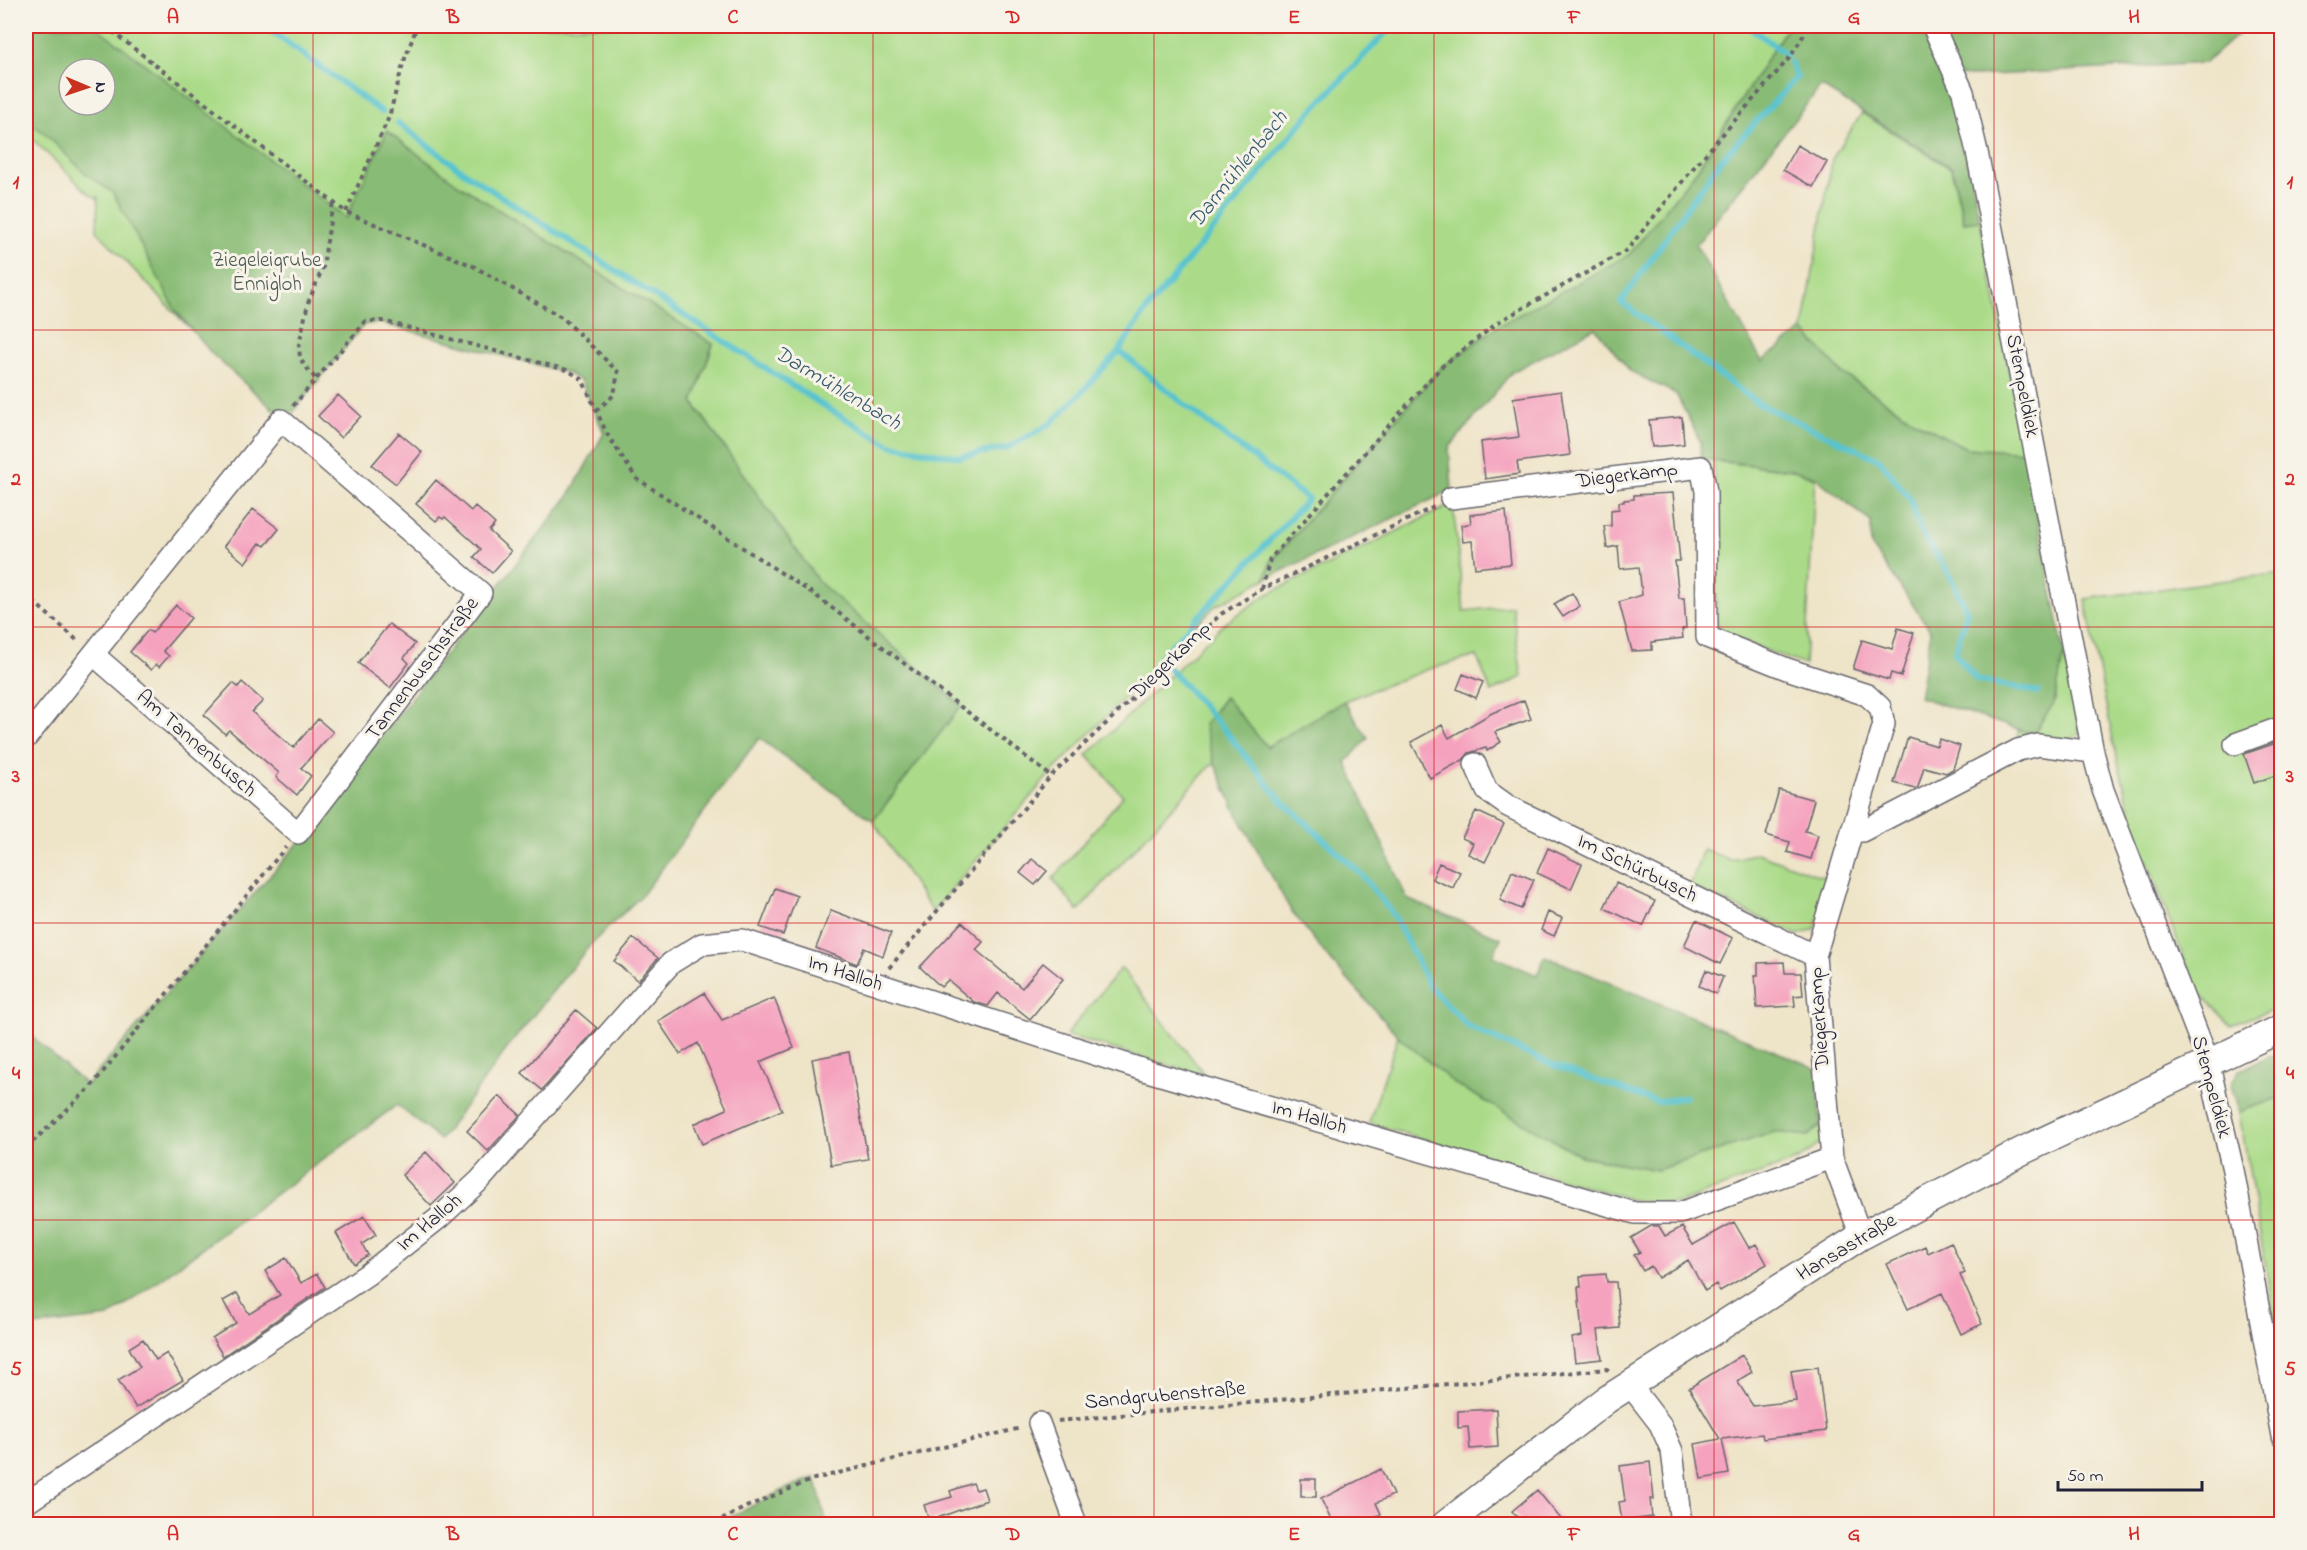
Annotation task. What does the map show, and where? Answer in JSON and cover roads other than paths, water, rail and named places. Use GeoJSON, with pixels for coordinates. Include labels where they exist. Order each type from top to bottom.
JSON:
{"type":"FeatureCollection","features":[{"type":"Feature","properties":{"kind":"main road","name":"Hansastraße"},"geometry":{"type":"LineString","coordinates":[[1446,1524],[1606,1400],[1861,1236],[2022,1151],[2208,1060],[2282,1028]]}},
{"type":"Feature","properties":{"kind":"street","name":"Stempeldiek"},"geometry":{"type":"LineString","coordinates":[[1933,26],[1963,92],[1977,152],[2093,752],[2103,790],[2131,869],[2208,1060],[2233,1170],[2282,1436]]}},
{"type":"Feature","properties":{"kind":"street","name":"Tannenbuschstraße"},"geometry":{"type":"LineString","coordinates":[[94,655],[281,420],[481,593],[298,833]]}},
{"type":"Feature","properties":{"kind":"street","name":"Diegerkamp"},"geometry":{"type":"LineString","coordinates":[[1451,498],[1701,467],[1706,491],[1707,637],[1787,669],[1867,695],[1880,707],[1884,724],[1815,956],[1832,1158],[1861,1236]]}},
{"type":"Feature","properties":{"kind":"street"},"geometry":{"type":"LineString","coordinates":[[26,738],[94,655]]}},
{"type":"Feature","properties":{"kind":"street","name":"Am Tannenbusch"},"geometry":{"type":"LineString","coordinates":[[94,655],[298,833]]}},
{"type":"Feature","properties":{"kind":"street"},"geometry":{"type":"LineString","coordinates":[[2235,744],[2282,727]]}},
{"type":"Feature","properties":{"kind":"street"},"geometry":{"type":"LineString","coordinates":[[1852,830],[1862,831],[2018,750],[2038,745],[2093,752]]}},
{"type":"Feature","properties":{"kind":"street","name":"Im Schürbusch"},"geometry":{"type":"LineString","coordinates":[[1475,764],[1487,791],[1508,806],[1815,956]]}},
{"type":"Feature","properties":{"kind":"street","name":"Im Halloh"},"geometry":{"type":"LineString","coordinates":[[26,1503],[368,1274],[440,1217],[480,1179],[671,963],[702,944],[742,940],[1147,1071],[1635,1213],[1680,1213],[1832,1158]]}},
{"type":"Feature","properties":{"kind":"street"},"geometry":{"type":"LineString","coordinates":[[1630,1385],[1660,1424],[1672,1452],[1681,1524]]}},
{"type":"Feature","properties":{"kind":"street"},"geometry":{"type":"LineString","coordinates":[[1039,1423],[1076,1524]]}},
{"type":"Feature","properties":{"kind":"waterway","name":"Darmühlenbach"},"geometry":{"type":"LineString","coordinates":[[264,26],[382,112]]}},
{"type":"Feature","properties":{"kind":"waterway","name":"Darmühlenbach"},"geometry":{"type":"LineString","coordinates":[[398,123],[465,173],[827,408],[890,445],[959,457],[1007,448],[1050,424],[1119,351],[1144,313],[1308,115],[1392,26]]}},
{"type":"Feature","properties":{"kind":"waterway"},"geometry":{"type":"LineString","coordinates":[[1748,26],[1787,55]]}},
{"type":"Feature","properties":{"kind":"waterway"},"geometry":{"type":"LineString","coordinates":[[1790,62],[1797,77],[1720,161],[1621,302],[1759,404],[1880,460],[1910,499],[1921,532],[1948,572],[1967,611],[1955,653],[1977,680],[2038,692]]}},
{"type":"Feature","properties":{"kind":"waterway"},"geometry":{"type":"LineString","coordinates":[[1119,351],[1200,417],[1308,499],[1160,658]]}},
{"type":"Feature","properties":{"kind":"waterway"},"geometry":{"type":"LineString","coordinates":[[1170,669],[1228,734],[1279,798],[1362,875],[1394,916],[1430,987],[1469,1027],[1555,1066],[1657,1102],[1685,1097]]}},
{"type":"Feature","properties":{"kind":"park label","name":"Ziegeleigrube Ennigloh"},"geometry":{"type":"Point","coordinates":[267,273]}}]}
